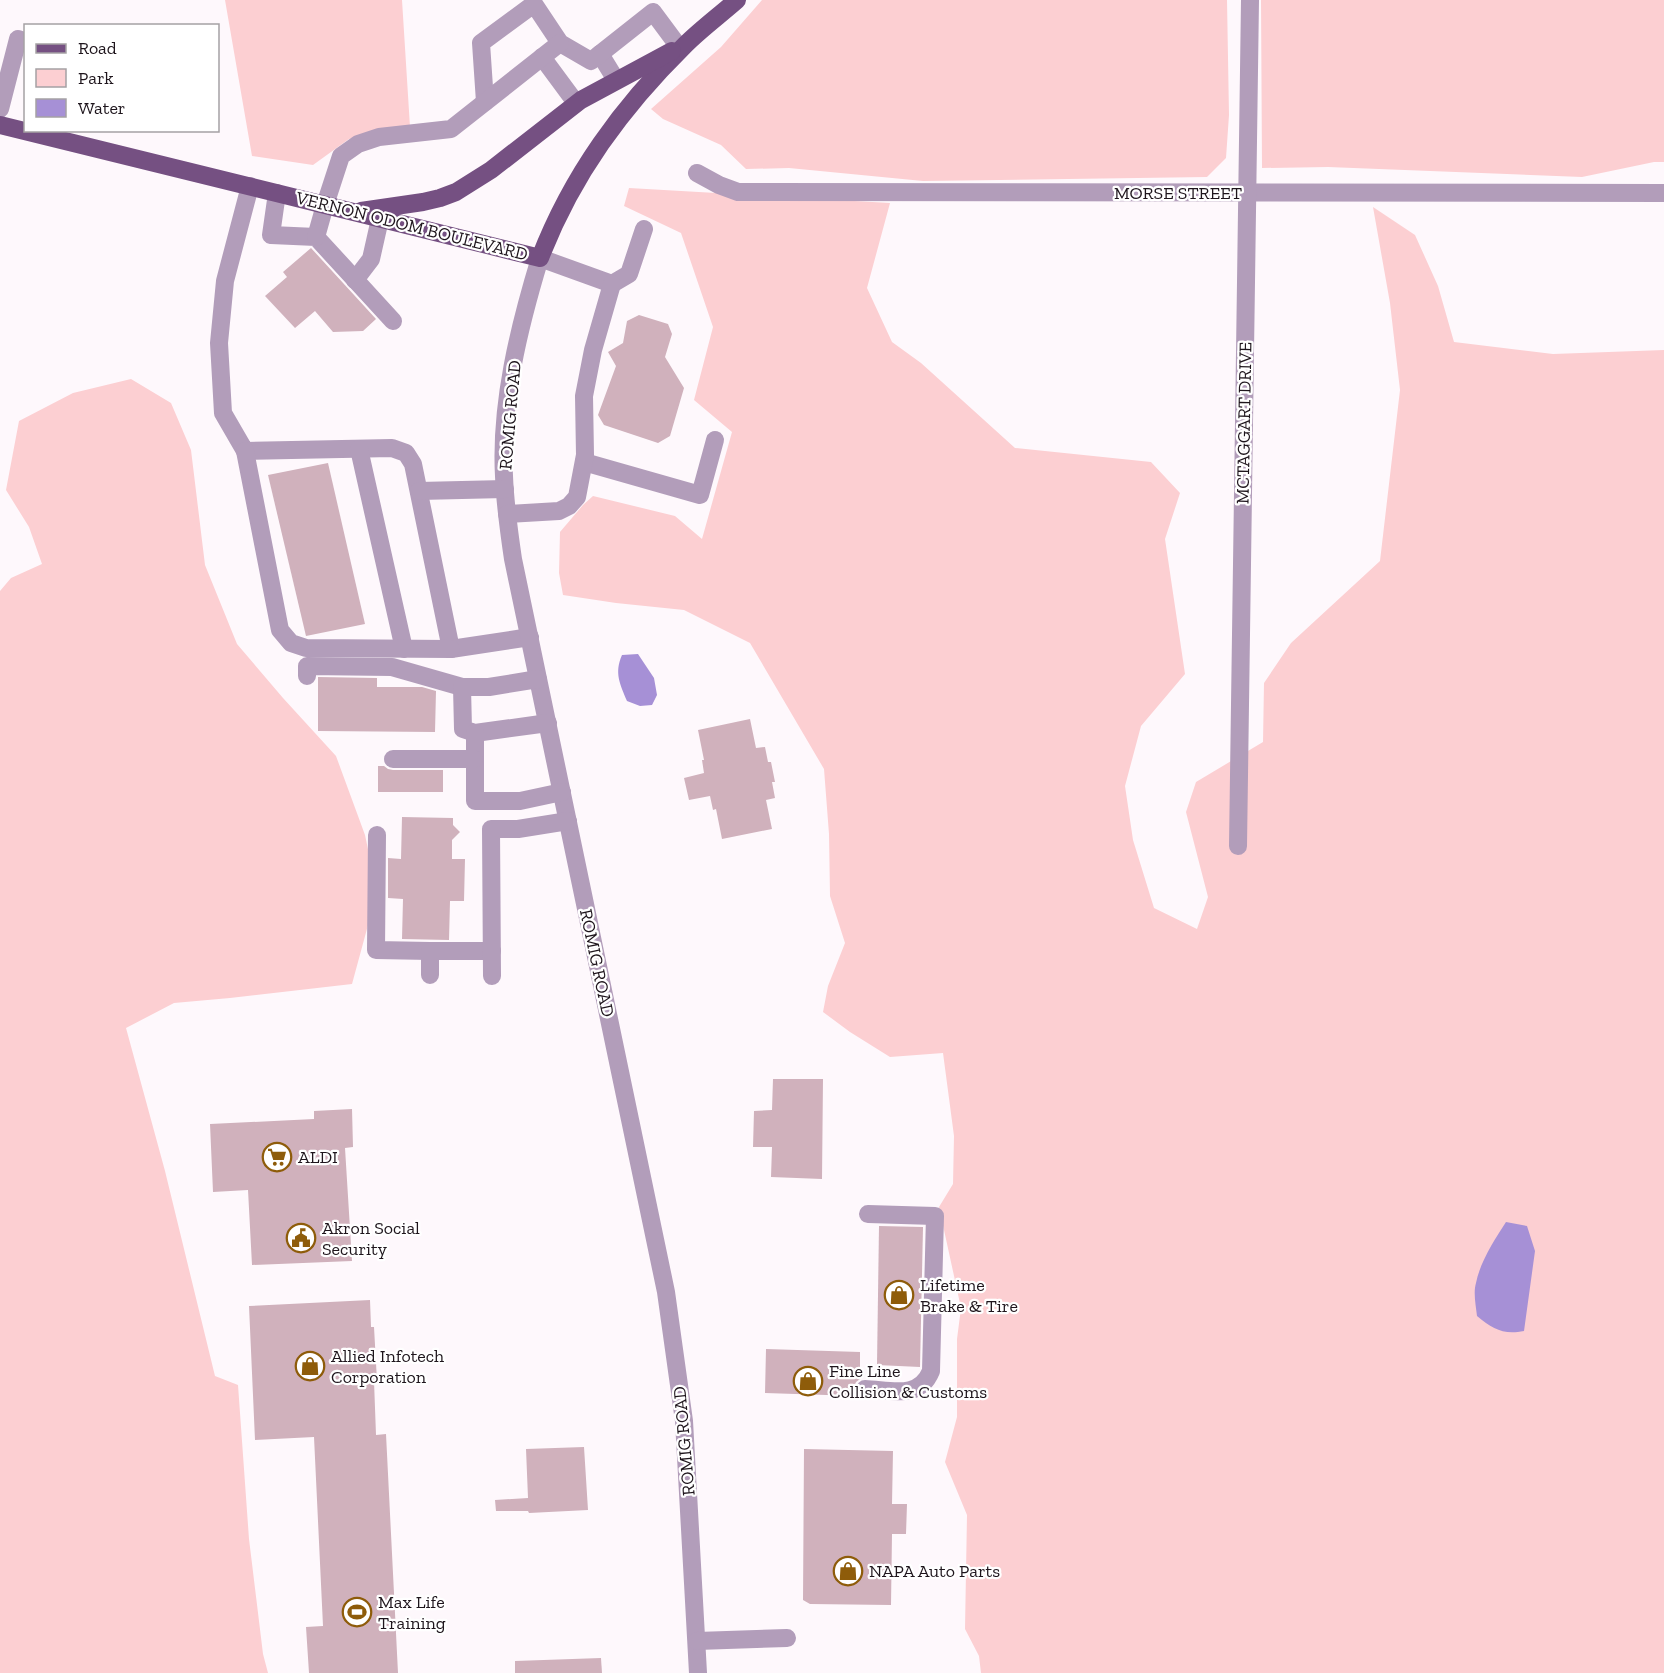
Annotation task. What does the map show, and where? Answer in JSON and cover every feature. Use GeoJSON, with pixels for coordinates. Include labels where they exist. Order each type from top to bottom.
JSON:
{"type":"FeatureCollection","features":[{"type":"Feature","properties":{"kind":"main road","name":"VERNON ODOM BOULEVARD"},"geometry":{"type":"LineString","coordinates":[[29,132],[540,258],[574,186],[615,123],[683,45],[737,0]]}},
{"type":"Feature","properties":{"kind":"main road"},"geometry":{"type":"LineString","coordinates":[[353,212],[423,202],[456,192],[491,170],[576,103],[683,45]]}},
{"type":"Feature","properties":{"kind":"main road","name":"VERNON ODOM BOULEVARD"},"geometry":{"type":"LineString","coordinates":[[0,125],[24,131]]}},
{"type":"Feature","properties":{"kind":"street","name":"MCTAGGART DRIVE"},"geometry":{"type":"LineString","coordinates":[[1238,846],[1250,0]]}},
{"type":"Feature","properties":{"kind":"street"},"geometry":{"type":"LineString","coordinates":[[485,102],[482,43],[534,4],[561,43],[591,61],[649,6],[683,45]]}},
{"type":"Feature","properties":{"kind":"street"},"geometry":{"type":"LineString","coordinates":[[0,109],[17,77],[18,39],[24,41]]}},
{"type":"Feature","properties":{"kind":"street"},"geometry":{"type":"LineString","coordinates":[[316,237],[341,156],[358,144],[379,137],[451,129],[561,43]]}},
{"type":"Feature","properties":{"kind":"street"},"geometry":{"type":"LineString","coordinates":[[600,54],[616,80]]}},
{"type":"Feature","properties":{"kind":"street"},"geometry":{"type":"LineString","coordinates":[[542,57],[576,103]]}},
{"type":"Feature","properties":{"kind":"street","name":"MORSE STREET"},"geometry":{"type":"LineString","coordinates":[[697,173],[738,192],[1664,193]]}},
{"type":"Feature","properties":{"kind":"street"},"geometry":{"type":"LineString","coordinates":[[250,186],[225,281],[219,343],[223,413],[245,452],[280,630],[291,642],[306,648],[451,649],[530,637]]}},
{"type":"Feature","properties":{"kind":"street"},"geometry":{"type":"LineString","coordinates":[[277,193],[271,235],[316,237],[393,321]]}},
{"type":"Feature","properties":{"kind":"street"},"geometry":{"type":"LineString","coordinates":[[355,280],[371,259],[380,219]]}},
{"type":"Feature","properties":{"kind":"street"},"geometry":{"type":"LineString","coordinates":[[507,514],[559,511],[577,497],[585,456],[584,396],[592,350],[612,284],[629,274],[644,229]]}},
{"type":"Feature","properties":{"kind":"street"},"geometry":{"type":"LineString","coordinates":[[540,258],[612,284]]}},
{"type":"Feature","properties":{"kind":"street","name":"ROMIG ROAD"},"geometry":{"type":"LineString","coordinates":[[540,258],[529,294],[513,367],[505,426],[503,474],[507,514],[513,559],[673,1333],[684,1420],[698,1673]]}},
{"type":"Feature","properties":{"kind":"street"},"geometry":{"type":"LineString","coordinates":[[584,462],[700,495],[715,440]]}},
{"type":"Feature","properties":{"kind":"street"},"geometry":{"type":"LineString","coordinates":[[245,452],[392,448],[406,453],[414,464],[451,649]]}},
{"type":"Feature","properties":{"kind":"street"},"geometry":{"type":"LineString","coordinates":[[359,449],[404,649]]}},
{"type":"Feature","properties":{"kind":"street"},"geometry":{"type":"LineString","coordinates":[[419,491],[505,489]]}},
{"type":"Feature","properties":{"kind":"street"},"geometry":{"type":"LineString","coordinates":[[307,676],[307,666],[392,667],[462,687],[489,687],[538,679]]}},
{"type":"Feature","properties":{"kind":"street"},"geometry":{"type":"LineString","coordinates":[[462,687],[463,729],[475,733],[548,723]]}},
{"type":"Feature","properties":{"kind":"street"},"geometry":{"type":"LineString","coordinates":[[475,733],[475,801],[520,801],[562,792]]}},
{"type":"Feature","properties":{"kind":"street"},"geometry":{"type":"LineString","coordinates":[[393,759],[474,759]]}},
{"type":"Feature","properties":{"kind":"street"},"geometry":{"type":"LineString","coordinates":[[492,976],[491,829],[518,829],[568,821]]}},
{"type":"Feature","properties":{"kind":"street"},"geometry":{"type":"LineString","coordinates":[[377,835],[376,950],[492,951]]}},
{"type":"Feature","properties":{"kind":"street"},"geometry":{"type":"LineString","coordinates":[[430,951],[430,975]]}},
{"type":"Feature","properties":{"kind":"street"},"geometry":{"type":"LineString","coordinates":[[865,1389],[908,1391],[916,1389],[921,1387],[931,1371],[935,1216],[868,1214]]}},
{"type":"Feature","properties":{"kind":"street"},"geometry":{"type":"LineString","coordinates":[[697,1641],[787,1638]]}},
{"type":"Feature","properties":{"kind":"green space"},"geometry":{"type":"Polygon","coordinates":[[[225,0],[402,0],[410,127],[349,139],[313,165],[252,156],[225,0]]]}},
{"type":"Feature","properties":{"kind":"green space"},"geometry":{"type":"Polygon","coordinates":[[[762,0],[1227,0],[1229,115],[1226,158],[1207,177],[923,181],[789,168],[746,169],[721,145],[663,119],[651,109],[721,47],[762,0]]]}},
{"type":"Feature","properties":{"kind":"green space"},"geometry":{"type":"Polygon","coordinates":[[[1261,0],[1664,0],[1664,162],[1582,177],[1328,167],[1262,168],[1261,0]]]}},
{"type":"Feature","properties":{"kind":"green space"},"geometry":{"type":"Polygon","coordinates":[[[629,188],[890,203],[867,288],[892,342],[921,363],[1015,448],[1151,462],[1180,493],[1165,539],[1185,674],[1141,726],[1125,786],[1133,840],[1154,908],[1197,929],[1208,897],[1186,812],[1196,782],[1263,742],[1264,683],[1291,643],[1380,561],[1400,390],[1390,303],[1373,207],[1415,235],[1438,286],[1454,342],[1553,354],[1664,350],[1664,1673],[981,1673],[979,1656],[965,1629],[967,1515],[945,1462],[957,1417],[957,1339],[961,1308],[939,1207],[953,1184],[954,1136],[943,1053],[890,1057],[823,1012],[828,986],[845,943],[830,896],[829,834],[824,769],[750,643],[684,610],[563,595],[559,573],[560,532],[593,496],[675,516],[702,539],[732,432],[694,400],[713,327],[681,233],[624,206],[629,188]]]}},
{"type":"Feature","properties":{"kind":"green space"},"geometry":{"type":"Polygon","coordinates":[[[131,379],[171,403],[191,450],[205,565],[237,644],[336,756],[365,835],[377,892],[352,984],[174,1003],[126,1028],[165,1171],[215,1376],[238,1385],[249,1539],[263,1654],[268,1673],[0,1673],[0,591],[11,578],[42,564],[29,527],[6,490],[19,421],[73,393],[131,379]]]}},
{"type":"Feature","properties":{"kind":"water"},"geometry":{"type":"Polygon","coordinates":[[[638,654],[654,678],[657,695],[652,705],[640,706],[627,701],[620,684],[618,667],[622,655],[638,654]]]}},
{"type":"Feature","properties":{"kind":"water"},"geometry":{"type":"Polygon","coordinates":[[[1506,1222],[1527,1226],[1535,1251],[1524,1331],[1517,1332],[1499,1330],[1483,1321],[1477,1316],[1475,1300],[1475,1287],[1481,1267],[1506,1222]]]}},
{"type":"Feature","properties":{"kind":"building"},"geometry":{"type":"Polygon","coordinates":[[[311,248],[376,319],[363,331],[333,332],[315,311],[295,328],[265,296],[287,277],[283,272],[311,248]]]}},
{"type":"Feature","properties":{"kind":"building"},"geometry":{"type":"Polygon","coordinates":[[[639,315],[668,324],[672,334],[665,357],[684,388],[670,436],[658,443],[604,425],[598,415],[616,366],[608,352],[623,343],[627,321],[639,315]]]}},
{"type":"Feature","properties":{"kind":"building"},"geometry":{"type":"Polygon","coordinates":[[[328,463],[365,624],[306,636],[268,475],[328,463]]]}},
{"type":"Feature","properties":{"kind":"building"},"geometry":{"type":"Polygon","coordinates":[[[318,677],[377,678],[377,687],[422,687],[436,691],[435,732],[318,731],[318,677]]]}},
{"type":"Feature","properties":{"kind":"building"},"geometry":{"type":"Polygon","coordinates":[[[750,719],[756,748],[765,747],[775,782],[772,782],[775,798],[766,800],[772,829],[722,839],[716,809],[713,810],[710,796],[689,800],[684,778],[704,773],[698,730],[750,719]]]}},
{"type":"Feature","properties":{"kind":"building"},"geometry":{"type":"Polygon","coordinates":[[[378,766],[393,770],[443,770],[443,792],[378,792],[378,766]]]}},
{"type":"Feature","properties":{"kind":"building"},"geometry":{"type":"Polygon","coordinates":[[[402,817],[453,818],[453,825],[460,832],[452,840],[452,859],[465,859],[464,901],[450,901],[449,940],[402,939],[403,899],[388,898],[388,858],[401,859],[402,817]]]}},
{"type":"Feature","properties":{"kind":"building"},"geometry":{"type":"Polygon","coordinates":[[[773,1079],[823,1079],[822,1179],[771,1177],[772,1147],[753,1147],[754,1111],[772,1110],[773,1079]]]}},
{"type":"Feature","properties":{"kind":"building"},"geometry":{"type":"Polygon","coordinates":[[[352,1109],[353,1147],[345,1148],[352,1261],[252,1265],[248,1190],[213,1192],[210,1124],[314,1119],[314,1111],[352,1109]]]}},
{"type":"Feature","properties":{"kind":"building"},"geometry":{"type":"Polygon","coordinates":[[[879,1226],[923,1227],[920,1367],[877,1365],[879,1226]]]}},
{"type":"Feature","properties":{"kind":"building"},"geometry":{"type":"Polygon","coordinates":[[[370,1300],[377,1381],[374,1381],[376,1435],[386,1434],[398,1673],[309,1673],[306,1627],[323,1626],[314,1437],[255,1440],[249,1306],[370,1300]]]}},
{"type":"Feature","properties":{"kind":"building"},"geometry":{"type":"Polygon","coordinates":[[[766,1349],[860,1352],[860,1379],[854,1388],[857,1396],[765,1393],[766,1349]]]}},
{"type":"Feature","properties":{"kind":"building"},"geometry":{"type":"Polygon","coordinates":[[[584,1447],[588,1510],[529,1513],[528,1511],[496,1511],[495,1500],[528,1498],[526,1449],[584,1447]]]}},
{"type":"Feature","properties":{"kind":"building"},"geometry":{"type":"Polygon","coordinates":[[[804,1449],[893,1451],[892,1504],[907,1504],[906,1534],[892,1534],[891,1605],[810,1604],[803,1600],[804,1449]]]}},
{"type":"Feature","properties":{"kind":"building"},"geometry":{"type":"Polygon","coordinates":[[[601,1658],[602,1673],[515,1673],[515,1661],[601,1658]]]}},
{"type":"Feature","properties":{"kind":"place","name":"ALDI"},"geometry":{"type":"Point","coordinates":[277,1157]}},
{"type":"Feature","properties":{"kind":"place","name":"Akron Social Security"},"geometry":{"type":"Point","coordinates":[301,1238]}},
{"type":"Feature","properties":{"kind":"place","name":"Lifetime Brake & Tire"},"geometry":{"type":"Point","coordinates":[899,1295]}},
{"type":"Feature","properties":{"kind":"place","name":"Allied Infotech Corporation"},"geometry":{"type":"Point","coordinates":[310,1366]}},
{"type":"Feature","properties":{"kind":"place","name":"Fine Line Collision & Customs"},"geometry":{"type":"Point","coordinates":[808,1381]}},
{"type":"Feature","properties":{"kind":"place","name":"NAPA Auto Parts"},"geometry":{"type":"Point","coordinates":[848,1571]}},
{"type":"Feature","properties":{"kind":"place","name":"Max Life Training"},"geometry":{"type":"Point","coordinates":[357,1612]}}]}
